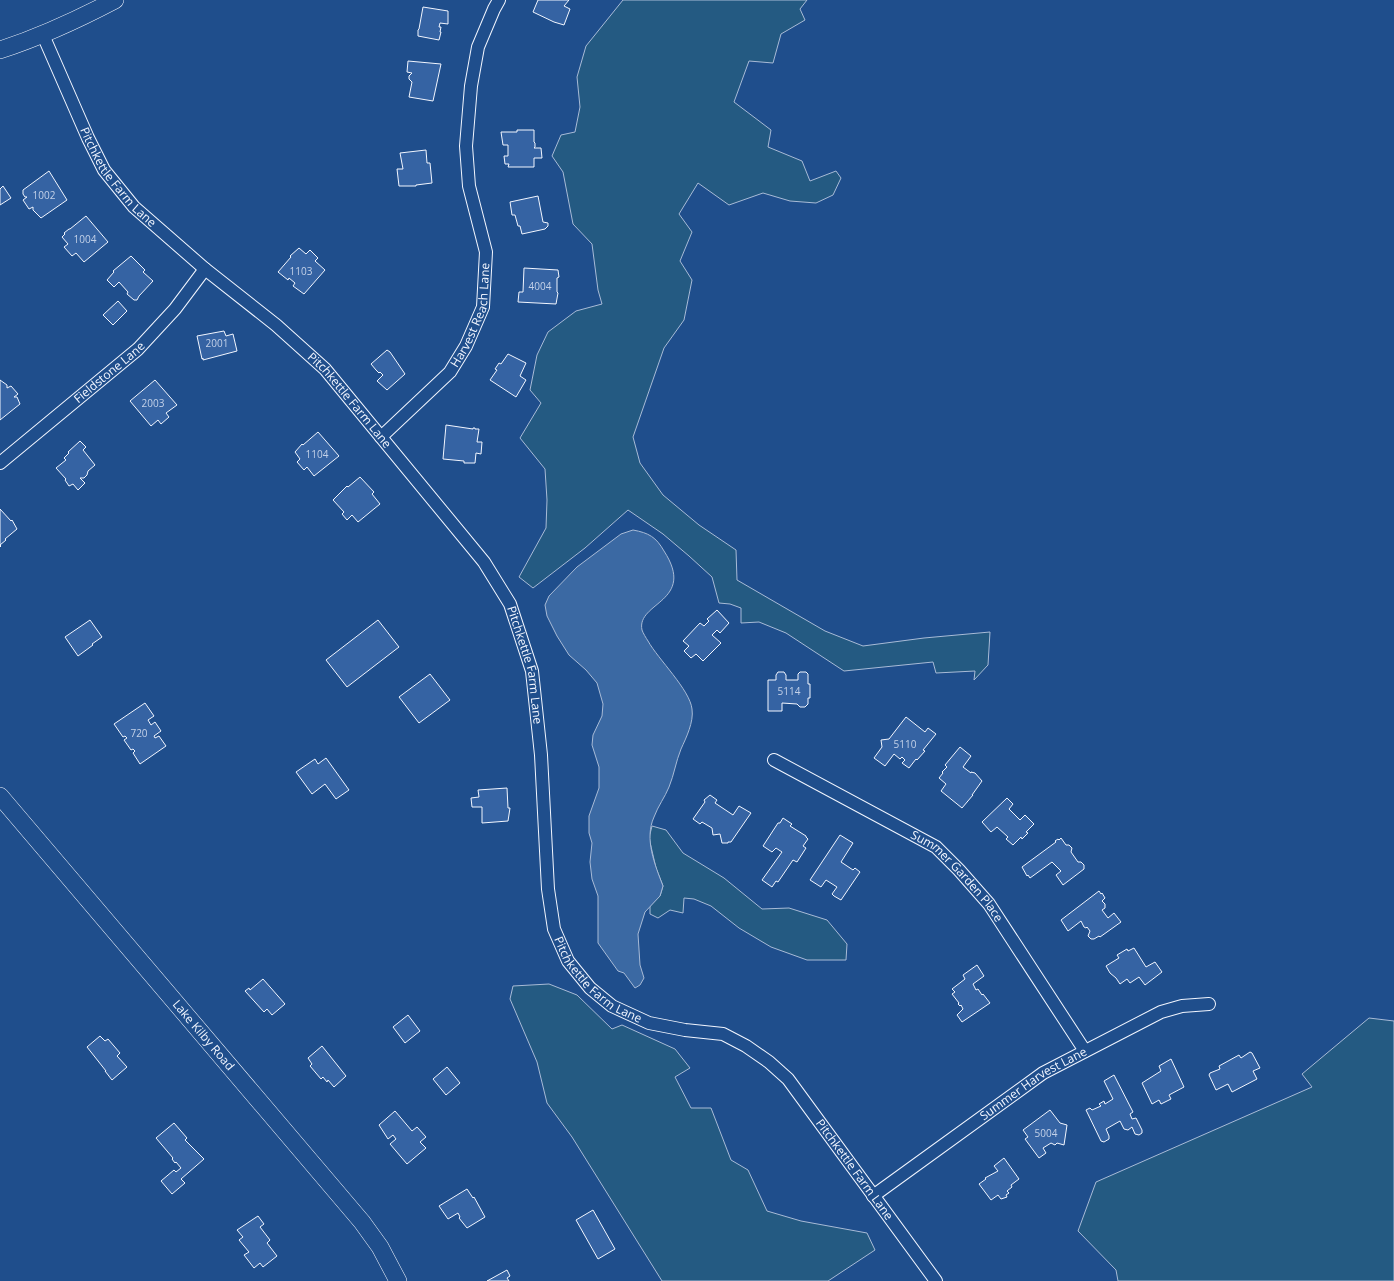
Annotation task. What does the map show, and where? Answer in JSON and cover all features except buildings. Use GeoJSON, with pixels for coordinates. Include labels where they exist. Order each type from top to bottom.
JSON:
{"type":"FeatureCollection","features":[{"type":"Feature","properties":{"kind":"street","name":"Harvest Reach Lane"},"geometry":{"type":"LineString","coordinates":[[381,437],[450,372],[466,346],[483,307],[486,252],[469,186],[466,146],[471,86],[478,47],[498,0]]}},
{"type":"Feature","properties":{"kind":"street"},"geometry":{"type":"LineString","coordinates":[[0,50],[64,26],[104,3]]}},
{"type":"Feature","properties":{"kind":"street","name":"Pitchkettle Farm Lane"},"geometry":{"type":"LineString","coordinates":[[43,34],[88,138],[104,170],[134,207],[205,269],[276,325],[325,369],[484,562],[510,604],[532,671],[541,755],[548,889],[554,929],[568,961],[590,988],[612,1006],[649,1023],[685,1030],[723,1034],[746,1046],[769,1062],[788,1079],[936,1281]]}},
{"type":"Feature","properties":{"kind":"street","name":"Fieldstone Lane"},"geometry":{"type":"LineString","coordinates":[[0,463],[138,349],[174,309],[205,269]]}},
{"type":"Feature","properties":{"kind":"street","name":"Summer Garden Place"},"geometry":{"type":"LineString","coordinates":[[774,760],[936,846],[989,904],[1085,1051]]}},
{"type":"Feature","properties":{"kind":"street","name":"Lake Kilby Road"},"geometry":{"type":"LineString","coordinates":[[0,796],[362,1222],[380,1246],[398,1281]]}},
{"type":"Feature","properties":{"kind":"street","name":"Summer Harvest Lane"},"geometry":{"type":"LineString","coordinates":[[874,1196],[1043,1072],[1161,1012],[1182,1006],[1209,1004]]}},
{"type":"Feature","properties":{"kind":"shaded area"},"geometry":{"type":"Polygon","coordinates":[[[623,0],[807,0],[800,9],[805,20],[781,34],[773,63],[749,61],[734,102],[771,130],[768,147],[802,161],[810,181],[836,171],[841,178],[833,195],[816,203],[790,201],[763,193],[729,205],[698,183],[679,214],[692,232],[680,261],[692,280],[684,320],[664,348],[633,437],[640,463],[663,495],[699,525],[736,550],[737,580],[825,631],[863,646],[924,638],[990,632],[988,665],[974,680],[975,671],[936,673],[933,662],[844,671],[786,633],[759,622],[741,623],[741,608],[730,604],[719,603],[712,577],[663,534],[628,510],[585,548],[533,588],[519,577],[546,528],[547,500],[545,469],[520,438],[541,403],[530,390],[537,355],[548,332],[576,311],[602,304],[598,290],[592,244],[573,224],[563,172],[552,156],[561,135],[575,132],[580,107],[577,77],[586,46],[623,0]]]}},
{"type":"Feature","properties":{"kind":"shaded area"},"geometry":{"type":"Polygon","coordinates":[[[633,530],[652,536],[664,551],[672,568],[674,581],[670,591],[648,613],[643,621],[642,630],[645,637],[686,693],[692,709],[692,719],[689,730],[679,754],[671,782],[651,825],[650,843],[663,886],[660,896],[645,912],[638,934],[640,965],[644,978],[640,985],[635,988],[624,973],[618,971],[598,943],[598,896],[592,879],[590,862],[592,843],[589,833],[589,816],[599,788],[599,767],[592,745],[593,735],[602,716],[603,704],[597,683],[586,670],[569,655],[547,616],[545,605],[549,596],[577,567],[621,534],[633,530]]]}},
{"type":"Feature","properties":{"kind":"shaded area"},"geometry":{"type":"Polygon","coordinates":[[[652,826],[666,830],[683,853],[724,878],[762,909],[789,908],[827,920],[847,944],[846,960],[807,960],[771,947],[739,928],[711,906],[694,899],[684,898],[683,913],[670,910],[658,918],[650,914],[650,906],[660,896],[663,886],[656,868],[649,838],[652,826]]]}},
{"type":"Feature","properties":{"kind":"shaded area"},"geometry":{"type":"Polygon","coordinates":[[[549,984],[577,995],[612,1029],[622,1025],[675,1049],[690,1068],[675,1077],[691,1108],[711,1108],[731,1160],[748,1170],[767,1211],[801,1221],[867,1233],[875,1250],[828,1281],[662,1281],[572,1137],[547,1103],[537,1062],[510,999],[513,986],[549,984]]]}},
{"type":"Feature","properties":{"kind":"shaded area"},"geometry":{"type":"Polygon","coordinates":[[[1369,1018],[1394,1021],[1394,1281],[1118,1281],[1116,1270],[1078,1231],[1096,1182],[1312,1087],[1302,1074],[1369,1018]]]}}]}
